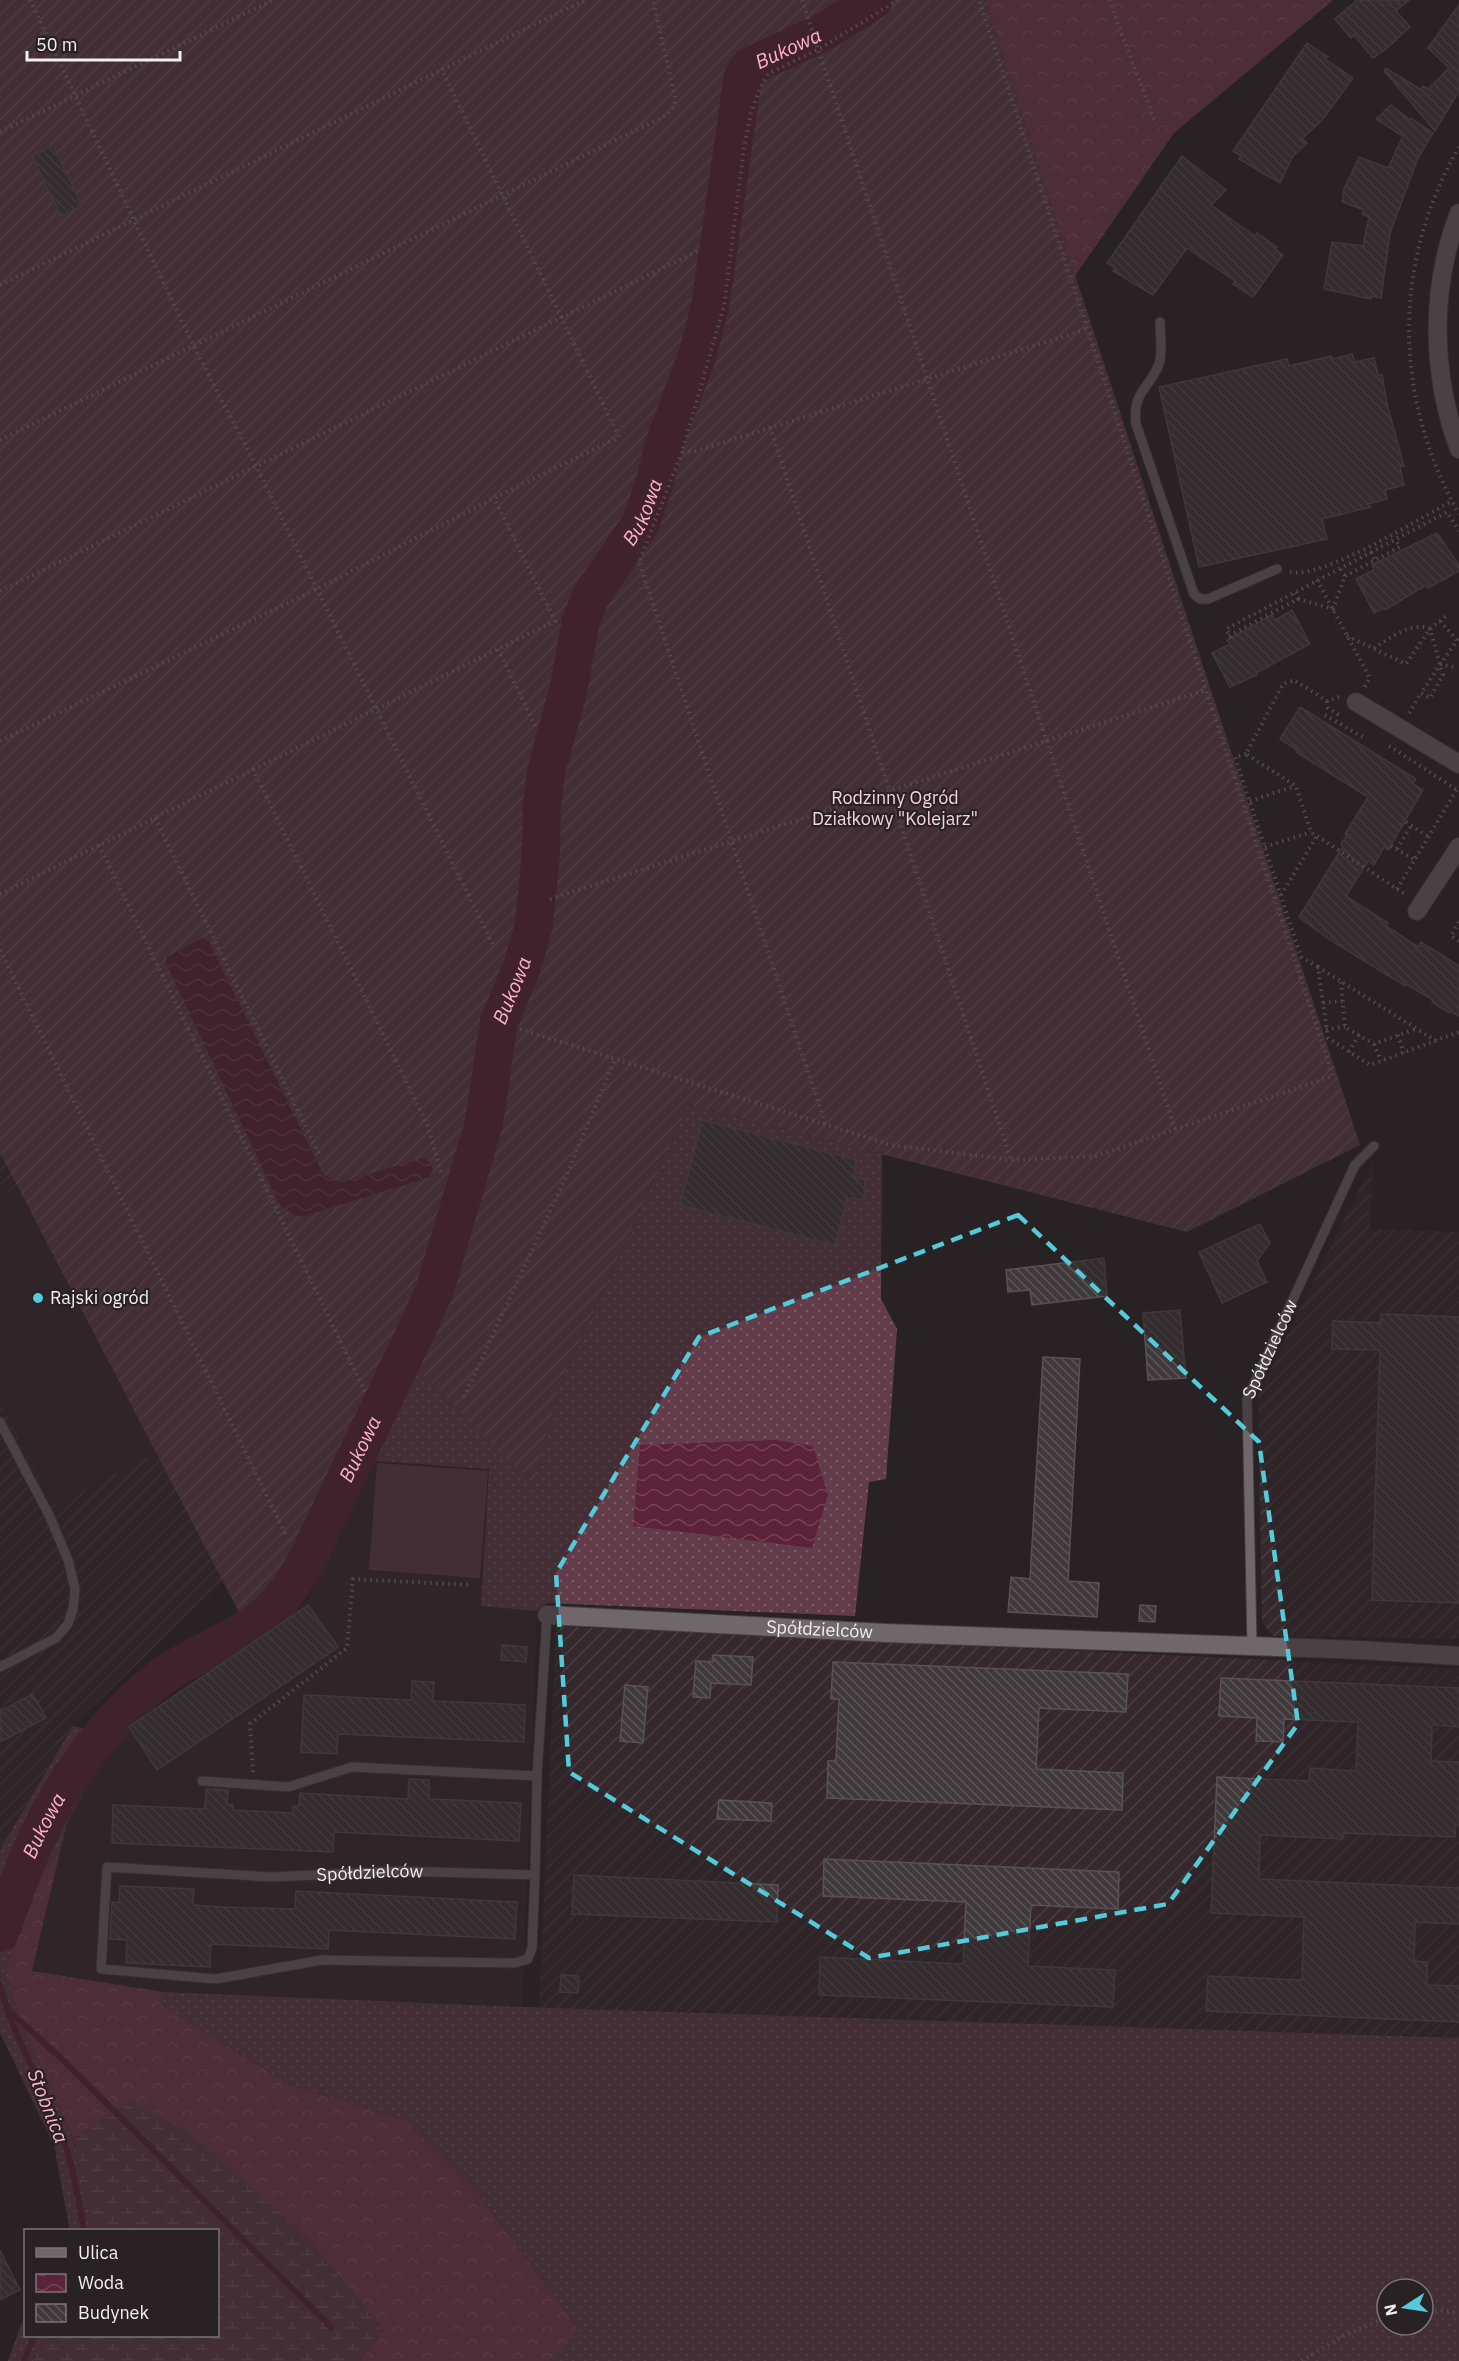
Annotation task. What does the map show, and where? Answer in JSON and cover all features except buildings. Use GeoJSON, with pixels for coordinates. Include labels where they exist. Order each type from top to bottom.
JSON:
{"type":"FeatureCollection","features":[{"type":"Feature","properties":{"kind":"street"},"geometry":{"type":"LineString","coordinates":[[1459,213],[1442,273],[1437,330],[1440,377],[1449,419],[1459,448]]}},
{"type":"Feature","properties":{"kind":"street"},"geometry":{"type":"LineString","coordinates":[[1352,698],[1459,764]]}},
{"type":"Feature","properties":{"kind":"street"},"geometry":{"type":"LineString","coordinates":[[1419,908],[1459,847]]}},
{"type":"Feature","properties":{"kind":"street","name":"Spółdzielców"},"geometry":{"type":"LineString","coordinates":[[547,1615],[885,1633],[1459,1656]]}},
{"type":"Feature","properties":{"kind":"lane"},"geometry":{"type":"LineString","coordinates":[[1160,322],[1160,362],[1138,396],[1134,409],[1136,424],[1194,594],[1200,599],[1208,599],[1277,569]]}},
{"type":"Feature","properties":{"kind":"lane","name":"Spółdzielców"},"geometry":{"type":"LineString","coordinates":[[1252,1646],[1247,1399],[1355,1165],[1374,1146]]}},
{"type":"Feature","properties":{"kind":"lane"},"geometry":{"type":"LineString","coordinates":[[0,1422],[49,1515],[68,1560],[75,1589],[74,1610],[68,1624],[56,1638],[0,1667]]}},
{"type":"Feature","properties":{"kind":"lane","name":"Spółdzielców"},"geometry":{"type":"LineString","coordinates":[[535,1875],[399,1871],[272,1877],[107,1867],[101,1969],[216,1979],[322,1960],[515,1963],[528,1959],[532,1948],[535,1875],[537,1776],[547,1615]]}},
{"type":"Feature","properties":{"kind":"lane"},"geometry":{"type":"LineString","coordinates":[[202,1781],[288,1786],[352,1767],[537,1776]]}},
{"type":"Feature","properties":{"kind":"path"},"geometry":{"type":"LineString","coordinates":[[30,0],[194,345],[494,947]]}},
{"type":"Feature","properties":{"kind":"path"},"geometry":{"type":"LineString","coordinates":[[0,132],[273,0]]}},
{"type":"Feature","properties":{"kind":"path"},"geometry":{"type":"LineString","coordinates":[[0,285],[585,0]]}},
{"type":"Feature","properties":{"kind":"path"},"geometry":{"type":"LineString","coordinates":[[0,440],[663,117],[674,107],[675,97],[653,0]]}},
{"type":"Feature","properties":{"kind":"path"},"geometry":{"type":"LineString","coordinates":[[802,0],[1175,1129]]}},
{"type":"Feature","properties":{"kind":"path"},"geometry":{"type":"LineString","coordinates":[[826,1124],[639,562],[682,452],[722,315],[744,147],[760,88],[768,74],[819,50],[898,0]]}},
{"type":"Feature","properties":{"kind":"path"},"geometry":{"type":"LineString","coordinates":[[520,1029],[891,1145],[1011,1160],[1096,1156],[1333,1076],[979,0]]}},
{"type":"Feature","properties":{"kind":"path"},"geometry":{"type":"LineString","coordinates":[[1109,0],[1156,124]]}},
{"type":"Feature","properties":{"kind":"path"},"geometry":{"type":"LineString","coordinates":[[0,741],[317,589],[619,437],[442,70]]}},
{"type":"Feature","properties":{"kind":"path"},"geometry":{"type":"LineString","coordinates":[[0,591],[700,250]]}},
{"type":"Feature","properties":{"kind":"path"},"geometry":{"type":"LineString","coordinates":[[682,452],[696,451],[1087,329]]}},
{"type":"Feature","properties":{"kind":"path"},"geometry":{"type":"LineString","coordinates":[[770,427],[1011,1160]]}},
{"type":"Feature","properties":{"kind":"path"},"geometry":{"type":"LineString","coordinates":[[0,894],[555,621],[494,498]]}},
{"type":"Feature","properties":{"kind":"path"},"geometry":{"type":"LineString","coordinates":[[1277,569],[1298,573],[1334,564],[1452,501]]}},
{"type":"Feature","properties":{"kind":"path"},"geometry":{"type":"LineString","coordinates":[[1333,609],[1298,599],[1230,637],[1226,629],[1447,512],[1459,531]]}},
{"type":"Feature","properties":{"kind":"path"},"geometry":{"type":"LineString","coordinates":[[1333,609],[1345,576],[1400,548],[1395,539]]}},
{"type":"Feature","properties":{"kind":"path"},"geometry":{"type":"LineString","coordinates":[[1371,552],[1376,562]]}},
{"type":"Feature","properties":{"kind":"path"},"geometry":{"type":"LineString","coordinates":[[1340,568],[1345,576]]}},
{"type":"Feature","properties":{"kind":"path"},"geometry":{"type":"LineString","coordinates":[[1317,580],[1370,678],[1352,698],[1328,701],[1294,680],[1283,684],[1246,754],[1235,757],[1301,957],[1436,1041]]}},
{"type":"Feature","properties":{"kind":"path"},"geometry":{"type":"LineString","coordinates":[[1295,593],[1298,599]]}},
{"type":"Feature","properties":{"kind":"path"},"geometry":{"type":"LineString","coordinates":[[1262,610],[1266,617]]}},
{"type":"Feature","properties":{"kind":"path"},"geometry":{"type":"LineString","coordinates":[[1347,636],[1406,664],[1431,629],[1446,616]]}},
{"type":"Feature","properties":{"kind":"path"},"geometry":{"type":"LineString","coordinates":[[1431,629],[1440,664],[1443,675],[1430,698],[1421,693],[1440,664],[1458,641],[1440,621]]}},
{"type":"Feature","properties":{"kind":"path"},"geometry":{"type":"LineString","coordinates":[[1374,648],[1408,628],[1431,629]]}},
{"type":"Feature","properties":{"kind":"path"},"geometry":{"type":"LineString","coordinates":[[498,649],[536,728]]}},
{"type":"Feature","properties":{"kind":"path"},"geometry":{"type":"LineString","coordinates":[[1440,664],[1453,667]]}},
{"type":"Feature","properties":{"kind":"path"},"geometry":{"type":"LineString","coordinates":[[550,899],[1206,690]]}},
{"type":"Feature","properties":{"kind":"path"},"geometry":{"type":"LineString","coordinates":[[1328,708],[1324,715],[1365,740],[1368,733]]}},
{"type":"Feature","properties":{"kind":"path"},"geometry":{"type":"LineString","coordinates":[[1246,754],[1296,786],[1311,832],[1397,889],[1419,908]]}},
{"type":"Feature","properties":{"kind":"path"},"geometry":{"type":"LineString","coordinates":[[253,770],[427,1124],[442,1175]]}},
{"type":"Feature","properties":{"kind":"path"},"geometry":{"type":"LineString","coordinates":[[1250,801],[1296,786]]}},
{"type":"Feature","properties":{"kind":"path"},"geometry":{"type":"LineString","coordinates":[[1397,889],[1459,786]]}},
{"type":"Feature","properties":{"kind":"path"},"geometry":{"type":"LineString","coordinates":[[155,818],[319,1154]]}},
{"type":"Feature","properties":{"kind":"path"},"geometry":{"type":"LineString","coordinates":[[1406,822],[1429,837]]}},
{"type":"Feature","properties":{"kind":"path"},"geometry":{"type":"LineString","coordinates":[[1397,849],[1411,826]]}},
{"type":"Feature","properties":{"kind":"path"},"geometry":{"type":"LineString","coordinates":[[1265,847],[1311,832]]}},
{"type":"Feature","properties":{"kind":"path"},"geometry":{"type":"LineString","coordinates":[[1281,895],[1317,836]]}},
{"type":"Feature","properties":{"kind":"path"},"geometry":{"type":"LineString","coordinates":[[99,845],[366,1394]]}},
{"type":"Feature","properties":{"kind":"path"},"geometry":{"type":"LineString","coordinates":[[1391,846],[1415,860]]}},
{"type":"Feature","properties":{"kind":"path"},"geometry":{"type":"LineString","coordinates":[[1459,922],[1451,936],[1459,941]]}},
{"type":"Feature","properties":{"kind":"path"},"geometry":{"type":"LineString","coordinates":[[0,950],[286,1535]]}},
{"type":"Feature","properties":{"kind":"path"},"geometry":{"type":"LineString","coordinates":[[1317,967],[1328,1038],[1370,1065],[1459,1032]]}},
{"type":"Feature","properties":{"kind":"path"},"geometry":{"type":"LineString","coordinates":[[1341,981],[1345,1027]]}},
{"type":"Feature","properties":{"kind":"path"},"geometry":{"type":"LineString","coordinates":[[1323,1003],[1342,1001]]}},
{"type":"Feature","properties":{"kind":"path"},"geometry":{"type":"LineString","coordinates":[[1326,1029],[1345,1027],[1359,1035],[1374,1044],[1381,1061]]}},
{"type":"Feature","properties":{"kind":"path"},"geometry":{"type":"LineString","coordinates":[[1374,1044],[1416,1029]]}},
{"type":"Feature","properties":{"kind":"path"},"geometry":{"type":"LineString","coordinates":[[1349,1052],[1359,1035]]}},
{"type":"Feature","properties":{"kind":"path"},"geometry":{"type":"LineString","coordinates":[[1398,1035],[1404,1053]]}},
{"type":"Feature","properties":{"kind":"path"},"geometry":{"type":"LineString","coordinates":[[464,1398],[564,1180],[615,1059]]}},
{"type":"Feature","properties":{"kind":"path"},"geometry":{"type":"LineString","coordinates":[[254,1785],[250,1724],[347,1648],[353,1579],[471,1585]]}},
{"type":"Feature","properties":{"kind":"path"},"geometry":{"type":"LineString","coordinates":[[1435,2311],[1459,2312]]}},
{"type":"Feature","properties":{"kind":"path"},"geometry":{"type":"LineString","coordinates":[[1302,2361],[1339,2338],[1375,2323]]}},
{"type":"Feature","properties":{"kind":"highlighted area"},"geometry":{"type":"Polygon","coordinates":[[[1018,1215],[1259,1442],[1298,1724],[1168,1904],[869,1958],[569,1772],[556,1573],[699,1337],[1018,1215]]]}},
{"type":"Feature","properties":{"kind":"shaded area"},"geometry":{"type":"Polygon","coordinates":[[[0,1153],[17,1187],[0,1196],[0,1153]]]}},
{"type":"Feature","properties":{"kind":"shaded area"},"geometry":{"type":"Polygon","coordinates":[[[1373,1161],[1370,1229],[1459,1232],[1459,1639],[1273,1636],[1262,1622],[1258,1395],[1373,1161]]]}},
{"type":"Feature","properties":{"kind":"shaded area","name":"Rajski ogród"},"geometry":{"type":"Polygon","coordinates":[[[17,1187],[156,1453],[53,1507],[0,1401],[0,1196],[17,1187]]]}},
{"type":"Feature","properties":{"kind":"shaded area"},"geometry":{"type":"Polygon","coordinates":[[[0,1401],[53,1506],[156,1453],[223,1581],[73,1726],[0,1850],[0,1401]]]}},
{"type":"Feature","properties":{"kind":"shaded area"},"geometry":{"type":"Polygon","coordinates":[[[364,1460],[489,1468],[481,1606],[537,1611],[522,2007],[164,1992],[32,1971],[67,1823],[116,1735],[309,1599],[364,1460]]]}},
{"type":"Feature","properties":{"kind":"shaded area"},"geometry":{"type":"Polygon","coordinates":[[[556,1626],[1459,1669],[1459,2038],[539,2008],[556,1626]]]}},
{"type":"Feature","properties":{"kind":"green space","name":"Rodzinny Ogród Działkowy \"Kolejarz\""},"geometry":{"type":"Polygon","coordinates":[[[0,0],[985,0],[1360,1145],[1187,1232],[688,1105],[561,1382],[533,1485],[409,1361],[431,1318],[447,1277],[485,1144],[505,1032],[535,948],[542,921],[553,792],[588,639],[598,607],[639,539],[662,487],[714,328],[746,115],[761,71],[752,49],[734,55],[696,318],[649,457],[623,521],[579,588],[530,794],[523,904],[518,938],[485,1039],[479,1098],[432,1265],[415,1307],[289,1577],[274,1595],[243,1620],[0,1153],[0,0]]]}},
{"type":"Feature","properties":{"kind":"green space"},"geometry":{"type":"Polygon","coordinates":[[[985,0],[1333,0],[1174,133],[1075,276],[985,0]]]}},
{"type":"Feature","properties":{"kind":"green space"},"geometry":{"type":"Polygon","coordinates":[[[688,1105],[882,1154],[881,1299],[897,1329],[886,1479],[869,1482],[855,1616],[547,1603],[537,1611],[481,1606],[489,1469],[364,1460],[409,1361],[533,1484],[561,1382],[688,1105]]]}},
{"type":"Feature","properties":{"kind":"green space"},"geometry":{"type":"Polygon","coordinates":[[[377,1463],[488,1471],[480,1578],[369,1570],[377,1463]]]}},
{"type":"Feature","properties":{"kind":"green space"},"geometry":{"type":"Polygon","coordinates":[[[73,1726],[116,1735],[67,1823],[59,1856],[36,1876],[5,1974],[21,2023],[74,2139],[93,2229],[68,2229],[69,2226],[54,2145],[0,2033],[0,1850],[73,1726]]]}},
{"type":"Feature","properties":{"kind":"green space"},"geometry":{"type":"Polygon","coordinates":[[[59,1856],[32,1971],[164,1992],[159,2003],[288,2084],[404,2120],[480,2196],[579,2330],[550,2361],[360,2361],[383,2330],[308,2238],[131,2102],[74,2139],[21,2023],[5,1974],[36,1876],[59,1856]]]}},
{"type":"Feature","properties":{"kind":"green space"},"geometry":{"type":"Polygon","coordinates":[[[164,1992],[522,2007],[1459,2038],[1459,2361],[550,2361],[579,2330],[480,2196],[404,2120],[288,2084],[159,2003],[164,1992]]]}},
{"type":"Feature","properties":{"kind":"green space"},"geometry":{"type":"Polygon","coordinates":[[[131,2102],[187,2131],[308,2238],[383,2330],[360,2361],[33,2361],[42,2337],[219,2337],[219,2229],[93,2229],[74,2139],[131,2102]]]}},
{"type":"Feature","properties":{"kind":"green space"},"geometry":{"type":"Polygon","coordinates":[[[24,2320],[24,2337],[42,2337],[33,2361],[8,2361],[24,2320]]]}},
{"type":"Feature","properties":{"kind":"water"},"geometry":{"type":"Polygon","coordinates":[[[202,938],[208,940],[323,1174],[332,1180],[343,1182],[423,1158],[430,1162],[433,1169],[430,1177],[305,1216],[296,1216],[280,1206],[166,963],[167,957],[202,938]]]}},
{"type":"Feature","properties":{"kind":"water"},"geometry":{"type":"Polygon","coordinates":[[[776,1440],[813,1446],[828,1495],[812,1548],[633,1526],[640,1445],[776,1440]]]}},
{"type":"Feature","properties":{"kind":"waterway","name":"Bukowa"},"geometry":{"type":"LineString","coordinates":[[0,1933],[27,1860],[49,1814],[75,1771],[105,1731],[122,1712],[159,1679],[261,1619],[274,1607],[291,1585],[306,1562],[421,1321],[434,1292],[484,1123],[499,1022],[522,967],[534,925],[546,772],[568,691],[581,621],[591,596],[641,523],[655,482],[663,447],[697,356],[710,307],[743,76],[750,66],[824,32],[874,0]]}},
{"type":"Feature","properties":{"kind":"waterway","name":"Stobnica"},"geometry":{"type":"LineString","coordinates":[[0,1985],[17,2033],[53,2111],[64,2141],[76,2185],[84,2229]]}},
{"type":"Feature","properties":{"kind":"waterway"},"geometry":{"type":"LineString","coordinates":[[6,2008],[65,2062],[331,2327]]}},
{"type":"Feature","properties":{"kind":"waterway","name":"Stobnica"},"geometry":{"type":"LineString","coordinates":[[24,2361],[34,2337]]}},
{"type":"Feature","properties":{"kind":"place","name":"Rajski ogród"},"geometry":{"type":"Point","coordinates":[38,1298]}}]}
